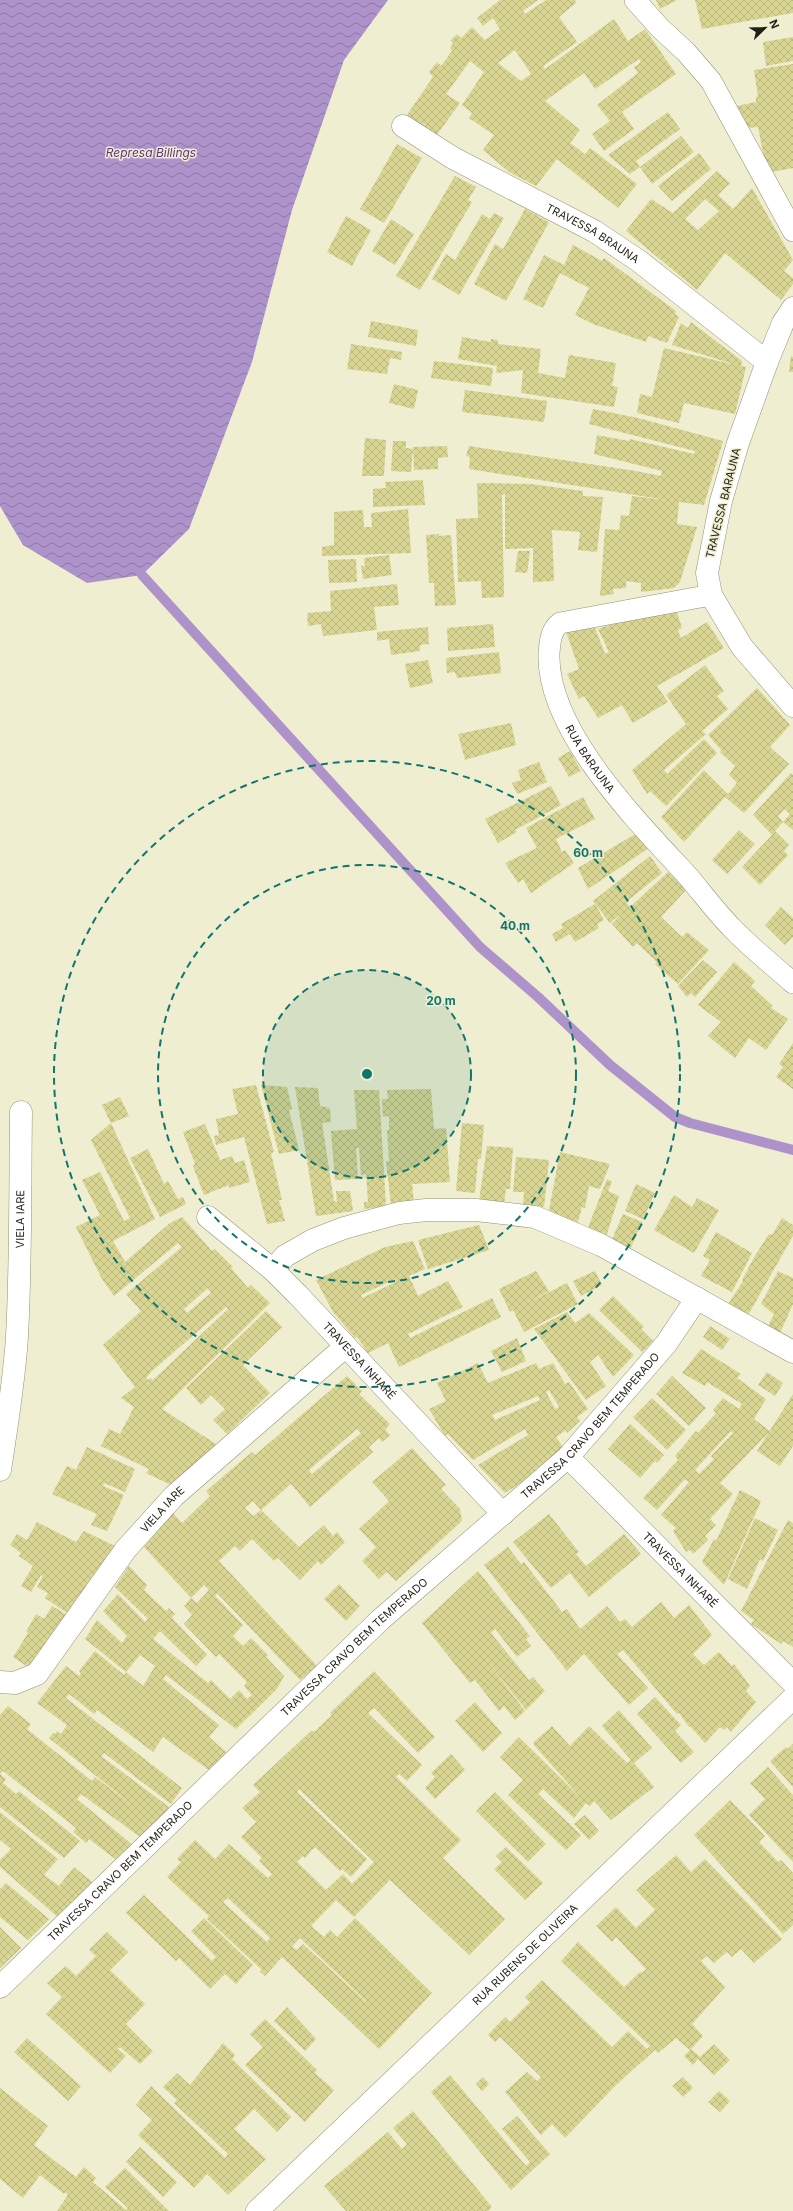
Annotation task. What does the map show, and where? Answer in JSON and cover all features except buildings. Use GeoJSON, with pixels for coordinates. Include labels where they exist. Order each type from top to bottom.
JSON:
{"type":"FeatureCollection","features":[{"type":"Feature","properties":{"kind":"street","name":"TRAVESSA BRAUNA"},"geometry":{"type":"LineString","coordinates":[[403,126],[453,158],[594,231],[639,261],[767,362]]}},
{"type":"Feature","properties":{"kind":"street","name":"TRAVESSA BARAUNA"},"geometry":{"type":"LineString","coordinates":[[793,308],[783,323],[767,362],[738,443],[721,501],[710,551],[707,573],[711,595],[742,647],[793,706]]}},
{"type":"Feature","properties":{"kind":"street","name":"VIELA IARE"},"geometry":{"type":"LineString","coordinates":[[0,1470],[10,1411],[17,1339],[20,1269],[21,1112]]}},
{"type":"Feature","properties":{"kind":"street"},"geometry":{"type":"LineString","coordinates":[[273,1270],[285,1256],[319,1238],[362,1222],[413,1211],[476,1210],[535,1217],[601,1245],[793,1352]]}},
{"type":"Feature","properties":{"kind":"street","name":"TRAVESSA INHARÉ"},"geometry":{"type":"LineString","coordinates":[[208,1217],[273,1270],[503,1514]]}},
{"type":"Feature","properties":{"kind":"street","name":"TRAVESSA CRAVO BEM TEMPERADO"},"geometry":{"type":"LineString","coordinates":[[0,1987],[380,1620],[568,1457],[666,1344],[697,1298]]}},
{"type":"Feature","properties":{"kind":"street","name":"VIELA IARE"},"geometry":{"type":"LineString","coordinates":[[0,1682],[16,1683],[37,1674],[126,1549],[174,1496],[346,1346]]}},
{"type":"Feature","properties":{"kind":"street","name":"TRAVESSA INHARÉ"},"geometry":{"type":"LineString","coordinates":[[568,1457],[793,1682]]}},
{"type":"Feature","properties":{"kind":"street","name":"RUA RUBENS DE OLIVEIRA"},"geometry":{"type":"LineString","coordinates":[[257,2211],[793,1698]]}},
{"type":"Feature","properties":{"kind":"lane"},"geometry":{"type":"LineString","coordinates":[[635,0],[660,28],[686,52],[711,81],[793,231]]}},
{"type":"Feature","properties":{"kind":"lane","name":"RUA BARAUNA"},"geometry":{"type":"LineString","coordinates":[[711,595],[560,623],[551,636],[549,662],[552,681],[564,718],[596,770],[629,813],[697,886],[732,928],[793,983]]}},
{"type":"Feature","properties":{"kind":"water","name":"Represa Billings"},"geometry":{"type":"Polygon","coordinates":[[[0,0],[388,0],[344,60],[292,210],[252,362],[189,529],[142,575],[87,583],[23,545],[0,506],[0,0]]]}},
{"type":"Feature","properties":{"kind":"waterway"},"geometry":{"type":"LineString","coordinates":[[142,575],[480,947],[538,997],[610,1065],[675,1117],[690,1123],[793,1150]]}}]}
